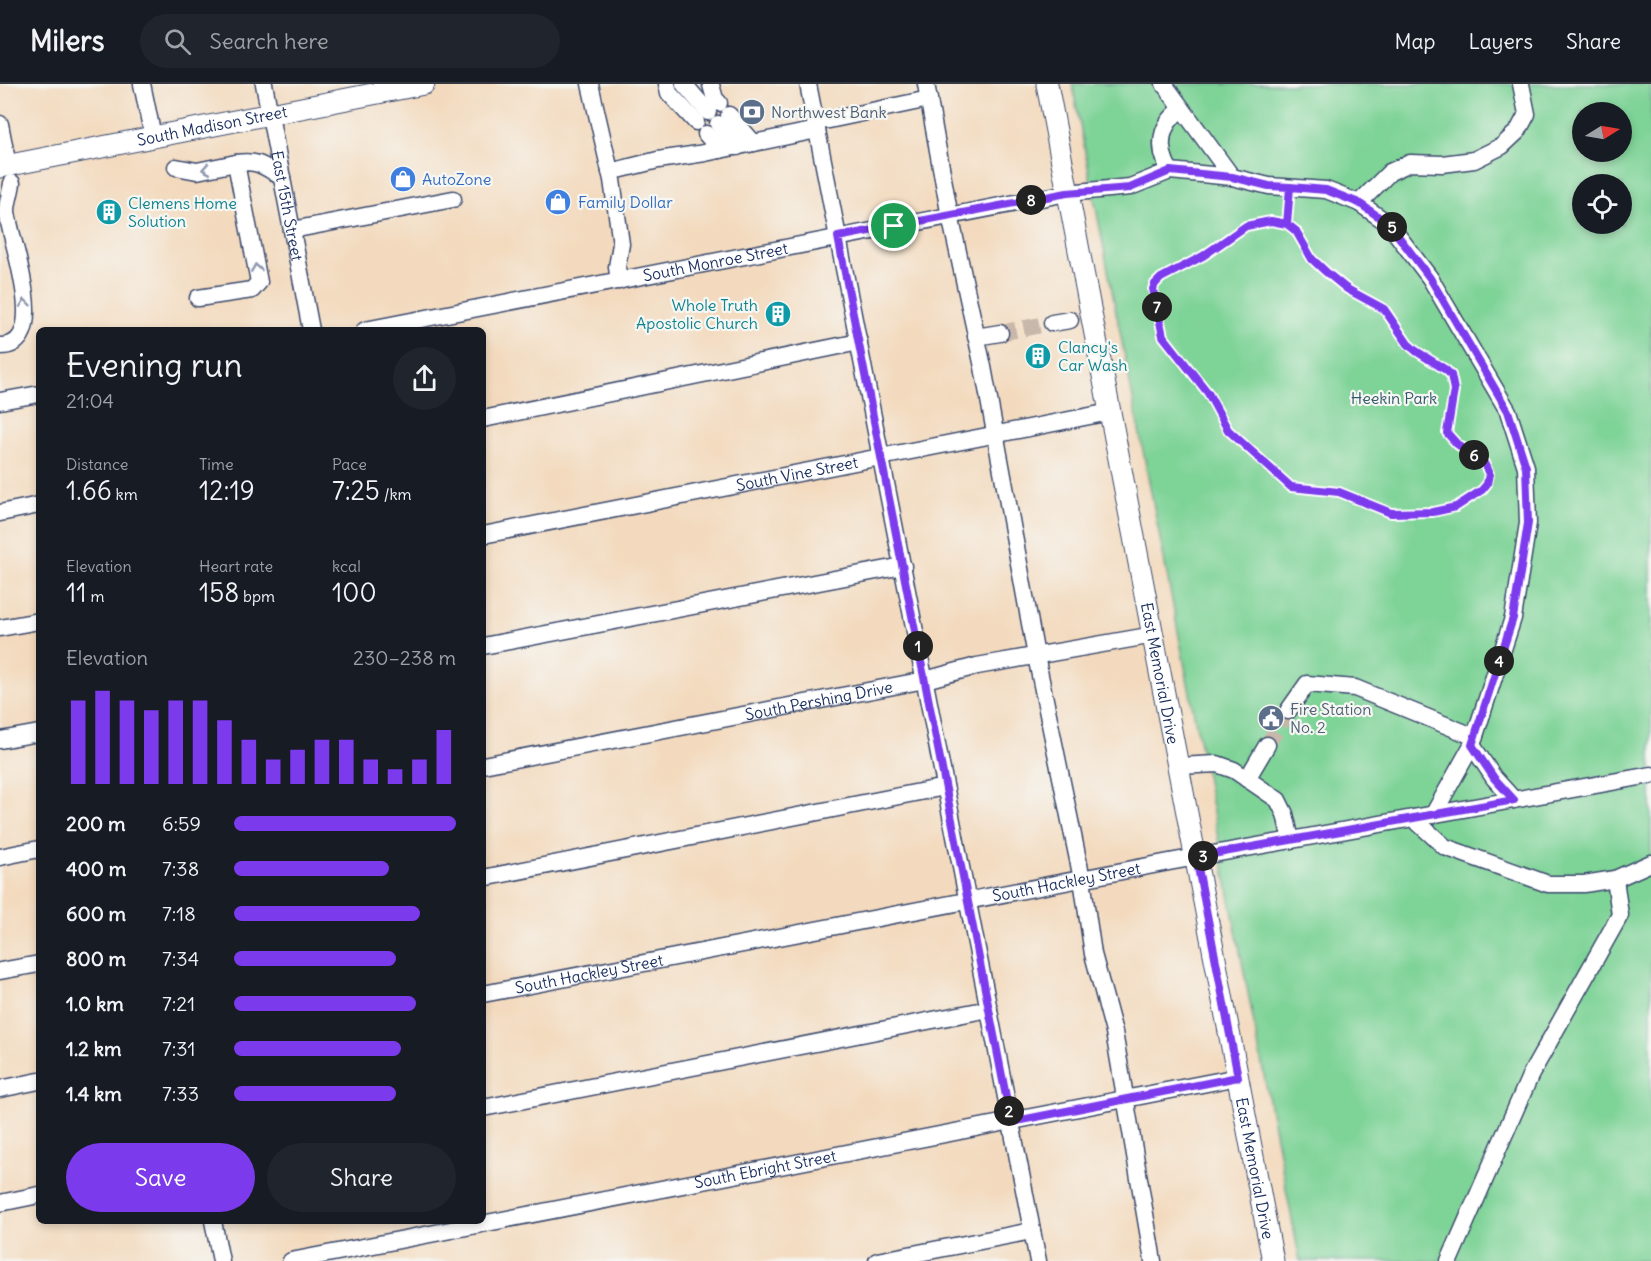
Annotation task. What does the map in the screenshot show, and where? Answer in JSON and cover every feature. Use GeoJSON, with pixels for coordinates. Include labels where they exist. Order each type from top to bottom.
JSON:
{"type":"FeatureCollection","features":[{"type":"Feature","properties":{"kind":"main road","name":"South Madison Street"},"geometry":{"type":"LineString","coordinates":[[7,172],[153,137],[392,87],[424,84]]}},
{"type":"Feature","properties":{"kind":"main road","name":"East Memorial Drive"},"geometry":{"type":"LineString","coordinates":[[1047,84],[1274,1261]]}},
{"type":"Feature","properties":{"kind":"street","name":"East 15th Street"},"geometry":{"type":"LineString","coordinates":[[264,84],[310,327]]}},
{"type":"Feature","properties":{"kind":"street"},"geometry":{"type":"LineString","coordinates":[[590,84],[610,172],[621,244],[617,267],[618,281]]}},
{"type":"Feature","properties":{"kind":"street"},"geometry":{"type":"LineString","coordinates":[[667,84],[669,93],[754,143]]}},
{"type":"Feature","properties":{"kind":"street"},"geometry":{"type":"LineString","coordinates":[[684,84],[713,119],[729,148]]}},
{"type":"Feature","properties":{"kind":"street"},"geometry":{"type":"LineString","coordinates":[[808,84],[1038,1261]]}},
{"type":"Feature","properties":{"kind":"street"},"geometry":{"type":"LineString","coordinates":[[1164,84],[1232,177]]}},
{"type":"Feature","properties":{"kind":"street"},"geometry":{"type":"LineString","coordinates":[[1359,203],[1390,172],[1410,164],[1442,164],[1474,160],[1502,146],[1518,131],[1527,114],[1521,84]]}},
{"type":"Feature","properties":{"kind":"street"},"geometry":{"type":"LineString","coordinates":[[711,85],[716,99],[713,119]]}},
{"type":"Feature","properties":{"kind":"street"},"geometry":{"type":"LineString","coordinates":[[141,86],[153,137]]}},
{"type":"Feature","properties":{"kind":"street"},"geometry":{"type":"LineString","coordinates":[[610,172],[658,160],[754,143],[927,92],[1036,656],[1082,879],[1093,954],[1114,1032],[1153,1261]]}},
{"type":"Feature","properties":{"kind":"street"},"geometry":{"type":"LineString","coordinates":[[1182,109],[1166,126],[1161,147],[1163,159],[1170,171],[1232,177],[1269,186],[1326,190],[1359,203],[1389,224],[1430,278],[1508,411],[1526,467],[1528,523],[1513,618],[1473,741],[1433,814]]}},
{"type":"Feature","properties":{"kind":"street"},"geometry":{"type":"LineString","coordinates":[[0,124],[7,172],[7,210],[27,315],[25,331],[17,341],[0,346]]}},
{"type":"Feature","properties":{"kind":"street"},"geometry":{"type":"LineString","coordinates":[[176,167],[197,171],[251,161],[259,162],[282,177]]}},
{"type":"Feature","properties":{"kind":"street"},"geometry":{"type":"LineString","coordinates":[[198,298],[252,290],[258,282],[236,163]]}},
{"type":"Feature","properties":{"kind":"street","name":"South Monroe Street"},"geometry":{"type":"LineString","coordinates":[[380,327],[1067,193],[1130,188],[1170,171]]}},
{"type":"Feature","properties":{"kind":"street"},"geometry":{"type":"LineString","coordinates":[[292,230],[453,199]]}},
{"type":"Feature","properties":{"kind":"street"},"geometry":{"type":"LineString","coordinates":[[1052,323],[1070,320]]}},
{"type":"Feature","properties":{"kind":"street"},"geometry":{"type":"LineString","coordinates":[[976,337],[1000,333]]}},
{"type":"Feature","properties":{"kind":"street"},"geometry":{"type":"LineString","coordinates":[[486,418],[859,342]]}},
{"type":"Feature","properties":{"kind":"street"},"geometry":{"type":"LineString","coordinates":[[0,401],[36,395]]}},
{"type":"Feature","properties":{"kind":"street","name":"South Vine Street"},"geometry":{"type":"LineString","coordinates":[[486,534],[1110,412]]}},
{"type":"Feature","properties":{"kind":"street"},"geometry":{"type":"LineString","coordinates":[[0,513],[36,507]]}},
{"type":"Feature","properties":{"kind":"street"},"geometry":{"type":"LineString","coordinates":[[486,645],[903,566]]}},
{"type":"Feature","properties":{"kind":"street"},"geometry":{"type":"LineString","coordinates":[[0,628],[36,622]]}},
{"type":"Feature","properties":{"kind":"street","name":"South Pershing Drive"},"geometry":{"type":"LineString","coordinates":[[486,764],[925,680],[977,666],[1154,635]]}},
{"type":"Feature","properties":{"kind":"street"},"geometry":{"type":"LineString","coordinates":[[1288,711],[1307,684],[1355,688],[1473,741],[1494,778],[1514,800]]}},
{"type":"Feature","properties":{"kind":"street"},"geometry":{"type":"LineString","coordinates":[[0,740],[36,734]]}},
{"type":"Feature","properties":{"kind":"street"},"geometry":{"type":"LineString","coordinates":[[1247,779],[1267,745]]}},
{"type":"Feature","properties":{"kind":"street"},"geometry":{"type":"LineString","coordinates":[[1179,766],[1217,764],[1234,770],[1278,801],[1285,814],[1291,840]]}},
{"type":"Feature","properties":{"kind":"street","name":"South Hackley Street"},"geometry":{"type":"LineString","coordinates":[[486,993],[1196,857],[1651,775]]}},
{"type":"Feature","properties":{"kind":"street"},"geometry":{"type":"LineString","coordinates":[[486,877],[945,787]]}},
{"type":"Feature","properties":{"kind":"street"},"geometry":{"type":"LineString","coordinates":[[1413,818],[1445,847],[1548,884],[1584,884],[1615,879],[1651,863]]}},
{"type":"Feature","properties":{"kind":"street"},"geometry":{"type":"LineString","coordinates":[[0,857],[36,850]]}},
{"type":"Feature","properties":{"kind":"street"},"geometry":{"type":"LineString","coordinates":[[1449,1261],[1531,1074],[1620,915],[1615,879]]}},
{"type":"Feature","properties":{"kind":"street"},"geometry":{"type":"LineString","coordinates":[[0,971],[36,965]]}},
{"type":"Feature","properties":{"kind":"street"},"geometry":{"type":"LineString","coordinates":[[486,1107],[989,1009]]}},
{"type":"Feature","properties":{"kind":"street","name":"South Ebright Street"},"geometry":{"type":"LineString","coordinates":[[486,1223],[1238,1077]]}},
{"type":"Feature","properties":{"kind":"street"},"geometry":{"type":"LineString","coordinates":[[0,1089],[36,1082]]}},
{"type":"Feature","properties":{"kind":"street"},"geometry":{"type":"LineString","coordinates":[[0,1203],[36,1196]]}},
{"type":"Feature","properties":{"kind":"street"},"geometry":{"type":"LineString","coordinates":[[214,1224],[221,1261]]}},
{"type":"Feature","properties":{"kind":"street","name":"South Ebright Street"},"geometry":{"type":"LineString","coordinates":[[291,1261],[483,1224]]}},
{"type":"Feature","properties":{"kind":"street"},"geometry":{"type":"LineString","coordinates":[[877,1261],[1032,1232]]}},
{"type":"Feature","properties":{"kind":"path"},"geometry":{"type":"LineString","coordinates":[[1287,224],[1290,187]]}},
{"type":"Feature","properties":{"kind":"path"},"geometry":{"type":"LineString","coordinates":[[1271,221],[1287,224],[1296,231],[1312,259],[1326,272],[1347,289],[1384,309],[1408,344],[1451,375],[1454,390],[1447,433],[1457,444],[1484,463],[1489,474],[1487,484],[1456,507],[1433,512],[1391,513],[1346,494],[1288,485],[1228,430],[1208,393],[1168,345],[1163,336],[1153,289],[1155,284],[1161,278],[1210,251],[1246,226],[1271,221]]}},
{"type":"Feature","properties":{"kind":"green space","name":"Heekin Park"},"geometry":{"type":"Polygon","coordinates":[[[1072,84],[1651,84],[1651,1261],[1300,1261],[1072,84]]]}},
{"type":"Feature","properties":{"kind":"tunnel"},"geometry":{"type":"LineString","coordinates":[[1000,333],[1052,323]]}},
{"type":"Feature","properties":{"kind":"tunnel"},"geometry":{"type":"LineString","coordinates":[[1267,745],[1288,711]]}},
{"type":"Feature","properties":{"kind":"place","name":"Northwest Bank"},"geometry":{"type":"Point","coordinates":[752,112]}},
{"type":"Feature","properties":{"kind":"place","name":"AutoZone"},"geometry":{"type":"Point","coordinates":[403,179]}},
{"type":"Feature","properties":{"kind":"place","name":"Family Dollar"},"geometry":{"type":"Point","coordinates":[558,202]}},
{"type":"Feature","properties":{"kind":"place","name":"Clemens Home Solution"},"geometry":{"type":"Point","coordinates":[109,212]}},
{"type":"Feature","properties":{"kind":"place","name":"Whole Truth Apostolic Church"},"geometry":{"type":"Point","coordinates":[778,314]}},
{"type":"Feature","properties":{"kind":"place","name":"Clancy's Car Wash"},"geometry":{"type":"Point","coordinates":[1038,356]}},
{"type":"Feature","properties":{"kind":"place","name":"Fire Station No. 2"},"geometry":{"type":"Point","coordinates":[1271,718]}},
{"type":"Feature","properties":{"kind":"route"},"geometry":{"type":"LineString","coordinates":[[894,226],[838,237],[1011,1122],[1238,1077],[1196,857],[1514,800],[1494,778],[1472,745],[1513,618],[1528,523],[1526,467],[1508,411],[1430,278],[1389,224],[1359,203],[1326,190],[1290,187],[1287,224],[1293,227],[1312,259],[1326,272],[1359,297],[1384,309],[1408,344],[1451,375],[1454,390],[1446,426],[1447,433],[1457,444],[1484,463],[1489,474],[1489,480],[1482,490],[1456,507],[1433,512],[1391,513],[1339,492],[1291,487],[1228,430],[1200,380],[1168,345],[1163,336],[1153,289],[1155,284],[1161,278],[1218,247],[1252,223],[1271,221],[1287,224],[1290,187],[1269,186],[1232,177],[1170,171],[1130,188],[1067,193],[894,226]]}}]}
